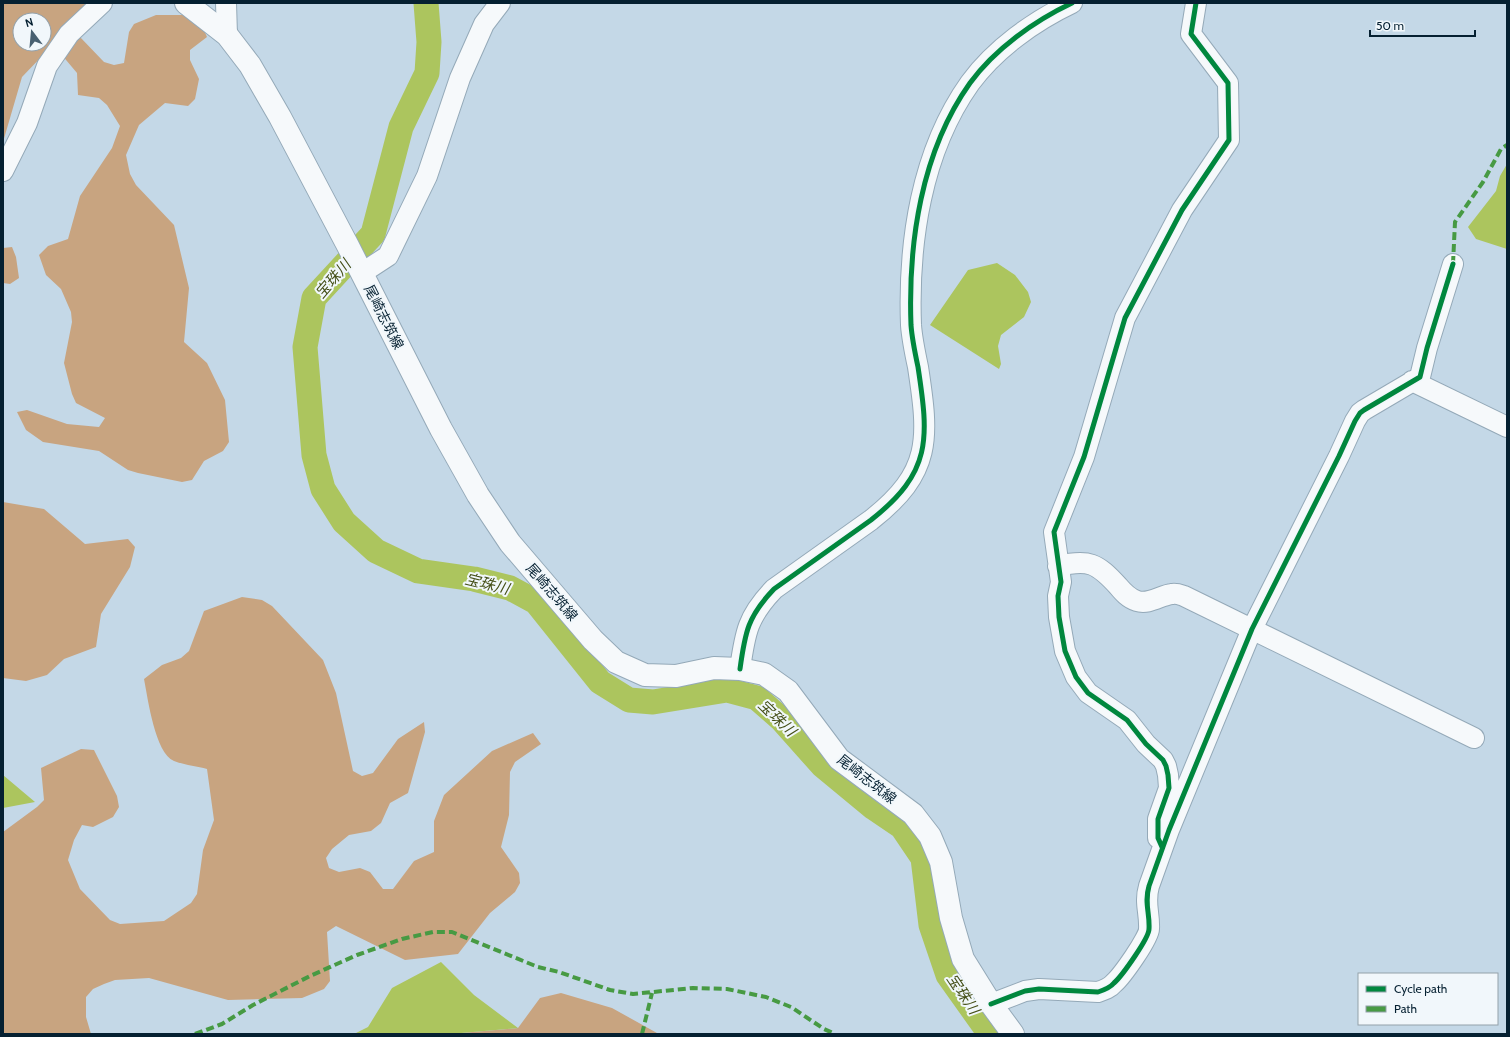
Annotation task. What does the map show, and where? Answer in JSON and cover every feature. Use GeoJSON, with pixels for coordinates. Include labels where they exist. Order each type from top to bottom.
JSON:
{"type":"FeatureCollection","features":[{"type":"Feature","properties":{"kind":"main road","name":"尾崎志筑線"},"geometry":{"type":"LineString","coordinates":[[186,3],[227,35],[250,65],[280,117],[348,246],[441,430],[478,495],[510,543],[593,640],[616,662],[644,675],[676,676],[714,668],[740,669],[764,674],[788,691],[839,759],[913,814],[930,836],[941,862],[951,918],[963,959],[991,1004],[1013,1034]]}},
{"type":"Feature","properties":{"kind":"street"},"geometry":{"type":"LineString","coordinates":[[3,172],[27,123],[47,66],[69,34],[102,3]]}},
{"type":"Feature","properties":{"kind":"street"},"geometry":{"type":"LineString","coordinates":[[226,3],[227,35]]}},
{"type":"Feature","properties":{"kind":"street"},"geometry":{"type":"LineString","coordinates":[[360,270],[388,256],[428,176],[460,78],[484,24],[500,3]]}},
{"type":"Feature","properties":{"kind":"street"},"geometry":{"type":"LineString","coordinates":[[740,669],[744,638],[749,623],[755,610],[764,599],[774,589],[886,508],[905,488],[917,468],[922,450],[924,422],[923,401],[911,328],[911,274],[918,211],[935,151],[948,119],[971,82],[984,67],[1022,33],[1048,15],[1072,3]]}},
{"type":"Feature","properties":{"kind":"street"},"geometry":{"type":"LineString","coordinates":[[1162,847],[1158,838],[1158,819],[1169,788],[1166,766],[1163,760],[1146,744],[1127,720],[1088,693],[1076,677],[1065,651],[1059,617],[1058,596],[1061,582],[1054,532],[1084,457],[1125,318],[1182,210],[1229,140],[1228,83],[1191,34],[1196,3]]}},
{"type":"Feature","properties":{"kind":"street"},"geometry":{"type":"LineString","coordinates":[[991,1004],[1033,989],[1042,988],[1092,993],[1104,990],[1113,985],[1124,972],[1149,931],[1147,894],[1162,847],[1252,629],[1355,421],[1364,410],[1420,377],[1427,348],[1453,264]]}},
{"type":"Feature","properties":{"kind":"street"},"geometry":{"type":"LineString","coordinates":[[1412,382],[1507,427]]}},
{"type":"Feature","properties":{"kind":"street"},"geometry":{"type":"LineString","coordinates":[[1058,566],[1085,562],[1102,570],[1124,593],[1135,601],[1146,602],[1172,594],[1184,596],[1474,738]]}},
{"type":"Feature","properties":{"kind":"shaded area"},"geometry":{"type":"Polygon","coordinates":[[[3,3],[93,3],[52,46],[52,12],[12,12],[12,52],[46,52],[22,77],[3,142],[3,3]]]}},
{"type":"Feature","properties":{"kind":"shaded area"},"geometry":{"type":"Polygon","coordinates":[[[156,15],[186,15],[203,28],[207,37],[190,50],[190,60],[199,79],[195,99],[188,106],[165,103],[139,125],[126,155],[130,174],[136,185],[174,225],[189,288],[184,342],[207,363],[225,400],[229,442],[223,451],[204,461],[192,480],[182,482],[128,470],[99,451],[43,442],[26,430],[17,412],[27,410],[67,424],[99,427],[105,418],[76,403],[72,394],[64,363],[72,322],[71,312],[61,289],[46,275],[39,255],[48,246],[68,239],[80,196],[112,148],[120,126],[107,105],[99,98],[78,95],[77,73],[61,54],[80,37],[104,62],[114,65],[124,63],[129,32],[134,24],[156,15]]]}},
{"type":"Feature","properties":{"kind":"shaded area"},"geometry":{"type":"Polygon","coordinates":[[[1507,164],[1507,249],[1476,239],[1468,227],[1496,191],[1500,176],[1507,164]]]}},
{"type":"Feature","properties":{"kind":"shaded area"},"geometry":{"type":"Polygon","coordinates":[[[12,247],[16,257],[19,278],[10,284],[3,283],[3,248],[12,247]]]}},
{"type":"Feature","properties":{"kind":"shaded area"},"geometry":{"type":"Polygon","coordinates":[[[997,263],[1015,275],[1028,292],[1031,302],[1024,317],[1001,335],[998,346],[1001,364],[999,369],[930,325],[968,270],[997,263]]]}},
{"type":"Feature","properties":{"kind":"shaded area"},"geometry":{"type":"Polygon","coordinates":[[[3,502],[44,509],[85,544],[128,539],[135,547],[130,567],[101,614],[96,647],[64,659],[47,675],[26,681],[3,678],[3,502]]]}},
{"type":"Feature","properties":{"kind":"shaded area"},"geometry":{"type":"Polygon","coordinates":[[[242,597],[262,600],[272,606],[323,660],[336,693],[353,771],[362,776],[373,773],[398,739],[424,722],[425,732],[408,793],[390,803],[381,823],[371,831],[349,835],[332,849],[326,858],[329,868],[339,872],[360,868],[370,872],[383,889],[393,889],[414,861],[434,852],[434,821],[444,795],[492,751],[533,733],[541,744],[515,762],[510,772],[509,815],[501,847],[519,873],[520,883],[515,892],[490,913],[458,954],[405,960],[336,926],[327,932],[330,981],[324,989],[302,998],[228,1000],[149,978],[115,980],[93,989],[86,997],[86,1017],[91,1034],[3,1034],[3,832],[37,807],[44,800],[41,768],[81,749],[94,750],[117,796],[119,807],[113,817],[93,827],[82,825],[74,840],[68,860],[80,889],[110,920],[120,924],[164,921],[191,903],[197,894],[203,850],[214,820],[207,769],[174,761],[167,756],[157,737],[153,724],[144,679],[162,665],[181,658],[189,651],[204,611],[242,597]]]}},
{"type":"Feature","properties":{"kind":"shaded area"},"geometry":{"type":"Polygon","coordinates":[[[3,775],[35,802],[3,808],[3,775]]]}},
{"type":"Feature","properties":{"kind":"shaded area"},"geometry":{"type":"Polygon","coordinates":[[[441,962],[474,995],[518,1028],[450,1034],[354,1034],[368,1027],[392,988],[441,962]]]}},
{"type":"Feature","properties":{"kind":"shaded area"},"geometry":{"type":"Polygon","coordinates":[[[561,993],[612,1008],[657,1033],[450,1034],[518,1028],[540,998],[561,993]]]}},
{"type":"Feature","properties":{"kind":"waterway","name":"宝珠川"},"geometry":{"type":"LineString","coordinates":[[426,3],[429,42],[427,73],[401,127],[373,234],[314,298],[305,347],[314,455],[323,489],[344,522],[376,551],[418,571],[474,579],[510,588],[536,602],[600,682],[629,700],[653,702],[727,690],[757,698],[781,719],[822,765],[874,808],[902,827],[923,858],[931,925],[948,975],[990,1034]]}},
{"type":"Feature","properties":{"kind":"marked path"},"geometry":{"type":"LineString","coordinates":[[1453,264],[1455,222],[1483,182],[1501,149],[1507,145]]}},
{"type":"Feature","properties":{"kind":"marked path"},"geometry":{"type":"LineString","coordinates":[[195,1034],[222,1024],[253,1005],[310,976],[357,955],[402,939],[433,932],[452,932],[538,967],[559,972],[610,990],[633,994],[693,988],[727,989],[766,997],[791,1007],[824,1029],[835,1034]]}},
{"type":"Feature","properties":{"kind":"marked path"},"geometry":{"type":"LineString","coordinates":[[642,1034],[652,993]]}},
{"type":"Feature","properties":{"kind":"cycle path"},"geometry":{"type":"LineString","coordinates":[[740,669],[749,625],[753,616],[765,599],[774,589],[871,520],[891,503],[906,486],[916,469],[922,452],[924,415],[922,392],[911,325],[912,262],[915,231],[929,168],[940,138],[953,110],[970,83],[980,71],[1003,47],[1016,37],[1044,18],[1072,3]]}},
{"type":"Feature","properties":{"kind":"cycle path"},"geometry":{"type":"LineString","coordinates":[[1162,847],[1158,838],[1158,819],[1169,788],[1166,766],[1163,760],[1146,744],[1127,720],[1088,693],[1076,677],[1065,651],[1059,617],[1058,596],[1061,582],[1054,532],[1084,457],[1125,318],[1182,210],[1229,140],[1228,83],[1191,34],[1196,3]]}},
{"type":"Feature","properties":{"kind":"cycle path"},"geometry":{"type":"LineString","coordinates":[[991,1004],[1025,991],[1039,989],[1098,992],[1107,989],[1118,979],[1129,965],[1145,940],[1149,929],[1147,903],[1149,886],[1169,830],[1252,629],[1360,413],[1420,377],[1427,348],[1453,264]]}}]}
